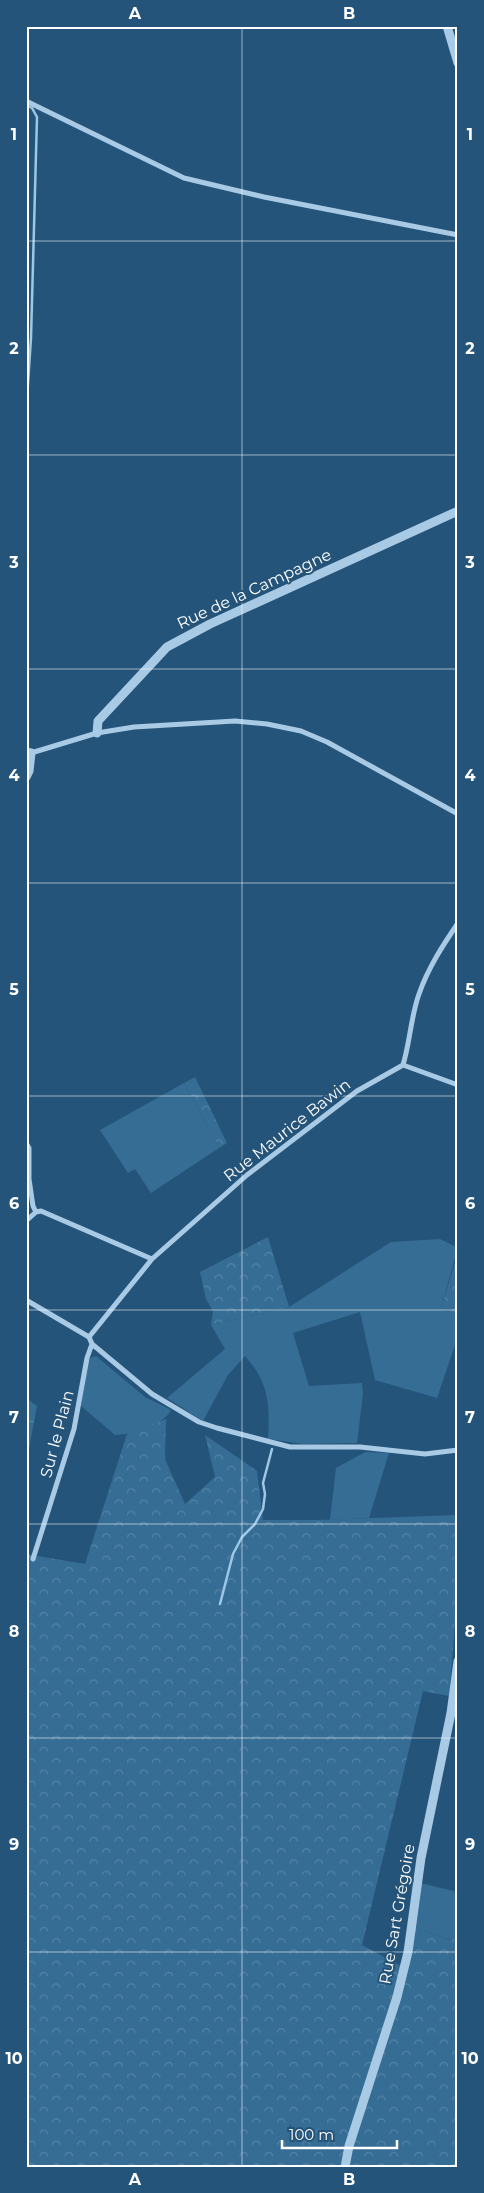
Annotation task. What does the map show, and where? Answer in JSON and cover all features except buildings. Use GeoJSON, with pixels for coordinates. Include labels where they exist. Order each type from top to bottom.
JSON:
{"type":"FeatureCollection","features":[{"type":"Feature","properties":{"kind":"street"},"geometry":{"type":"LineString","coordinates":[[448,26],[458,62]]}},
{"type":"Feature","properties":{"kind":"street"},"geometry":{"type":"LineString","coordinates":[[26,102],[184,178],[264,197],[458,234]]}},
{"type":"Feature","properties":{"kind":"street","name":"Rue de la Campagne"},"geometry":{"type":"LineString","coordinates":[[97,733],[98,721],[167,647],[210,624],[458,512]]}},
{"type":"Feature","properties":{"kind":"street"},"geometry":{"type":"LineString","coordinates":[[26,777],[29,770],[28,752],[97,733],[179,723],[235,721],[267,724],[301,731],[359,758],[458,814]]}},
{"type":"Feature","properties":{"kind":"street"},"geometry":{"type":"LineString","coordinates":[[458,923],[428,971],[418,995],[410,1043],[403,1065],[458,1084]]}},
{"type":"Feature","properties":{"kind":"street","name":"Rue Maurice Bawin"},"geometry":{"type":"LineString","coordinates":[[89,1337],[152,1259],[247,1175],[357,1091],[403,1065]]}},
{"type":"Feature","properties":{"kind":"street"},"geometry":{"type":"LineString","coordinates":[[26,1143],[29,1148],[31,1195],[36,1212]]}},
{"type":"Feature","properties":{"kind":"street"},"geometry":{"type":"LineString","coordinates":[[26,1221],[36,1212],[41,1211],[51,1214],[152,1259]]}},
{"type":"Feature","properties":{"kind":"street"},"geometry":{"type":"LineString","coordinates":[[26,1300],[89,1337],[92,1344],[152,1394],[199,1422],[290,1447],[360,1447],[425,1454],[458,1450]]}},
{"type":"Feature","properties":{"kind":"street","name":"Sur le Plain"},"geometry":{"type":"LineString","coordinates":[[33,1559],[74,1429],[87,1358],[92,1344]]}},
{"type":"Feature","properties":{"kind":"street","name":"Rue Sart Grégoire"},"geometry":{"type":"LineString","coordinates":[[345,2167],[349,2146],[397,1997],[408,1952],[421,1858],[451,1713],[458,1661]]}},
{"type":"Feature","properties":{"kind":"green space"},"geometry":{"type":"Polygon","coordinates":[[[195,1077],[227,1143],[219,1148],[184,1083],[195,1077]]]}},
{"type":"Feature","properties":{"kind":"green space"},"geometry":{"type":"Polygon","coordinates":[[[184,1083],[219,1148],[151,1193],[135,1169],[128,1173],[100,1130],[184,1083]]]}},
{"type":"Feature","properties":{"kind":"green space"},"geometry":{"type":"Polygon","coordinates":[[[268,1237],[289,1307],[211,1325],[213,1311],[206,1299],[200,1272],[268,1237]]]}},
{"type":"Feature","properties":{"kind":"green space"},"geometry":{"type":"Polygon","coordinates":[[[440,1239],[458,1248],[441,1308],[458,1316],[458,1336],[437,1398],[375,1380],[360,1312],[293,1333],[309,1386],[362,1383],[363,1394],[357,1443],[304,1444],[268,1439],[269,1415],[266,1394],[259,1375],[245,1356],[228,1375],[203,1421],[167,1398],[225,1349],[211,1325],[289,1307],[391,1242],[440,1239]]]}},
{"type":"Feature","properties":{"kind":"green space"},"geometry":{"type":"Polygon","coordinates":[[[458,1253],[458,1316],[441,1308],[458,1253]]]}},
{"type":"Feature","properties":{"kind":"green space"},"geometry":{"type":"Polygon","coordinates":[[[96,1356],[145,1397],[171,1410],[167,1416],[146,1428],[115,1435],[81,1406],[85,1371],[90,1358],[96,1356]]]}},
{"type":"Feature","properties":{"kind":"green space"},"geometry":{"type":"Polygon","coordinates":[[[26,1398],[37,1406],[26,1464],[26,1398]]]}},
{"type":"Feature","properties":{"kind":"green space"},"geometry":{"type":"Polygon","coordinates":[[[166,1419],[165,1459],[185,1504],[215,1477],[205,1435],[257,1471],[263,1520],[458,1515],[458,1589],[449,1696],[423,1691],[362,1945],[401,1966],[415,1928],[450,1940],[458,1919],[458,2167],[26,2167],[26,1554],[85,1564],[127,1434],[166,1419]]]}},
{"type":"Feature","properties":{"kind":"green space"},"geometry":{"type":"Polygon","coordinates":[[[365,1452],[389,1453],[369,1518],[330,1520],[336,1468],[365,1452]]]}},
{"type":"Feature","properties":{"kind":"green space"},"geometry":{"type":"Polygon","coordinates":[[[420,1883],[458,1892],[458,1919],[451,1940],[415,1928],[420,1883]]]}},
{"type":"Feature","properties":{"kind":"waterway"},"geometry":{"type":"LineString","coordinates":[[26,105],[32,108],[37,117],[31,338],[26,414]]}},
{"type":"Feature","properties":{"kind":"waterway"},"geometry":{"type":"LineString","coordinates":[[220,1604],[233,1554],[242,1537],[255,1524],[263,1509],[265,1494],[263,1483],[272,1449]]}}]}
